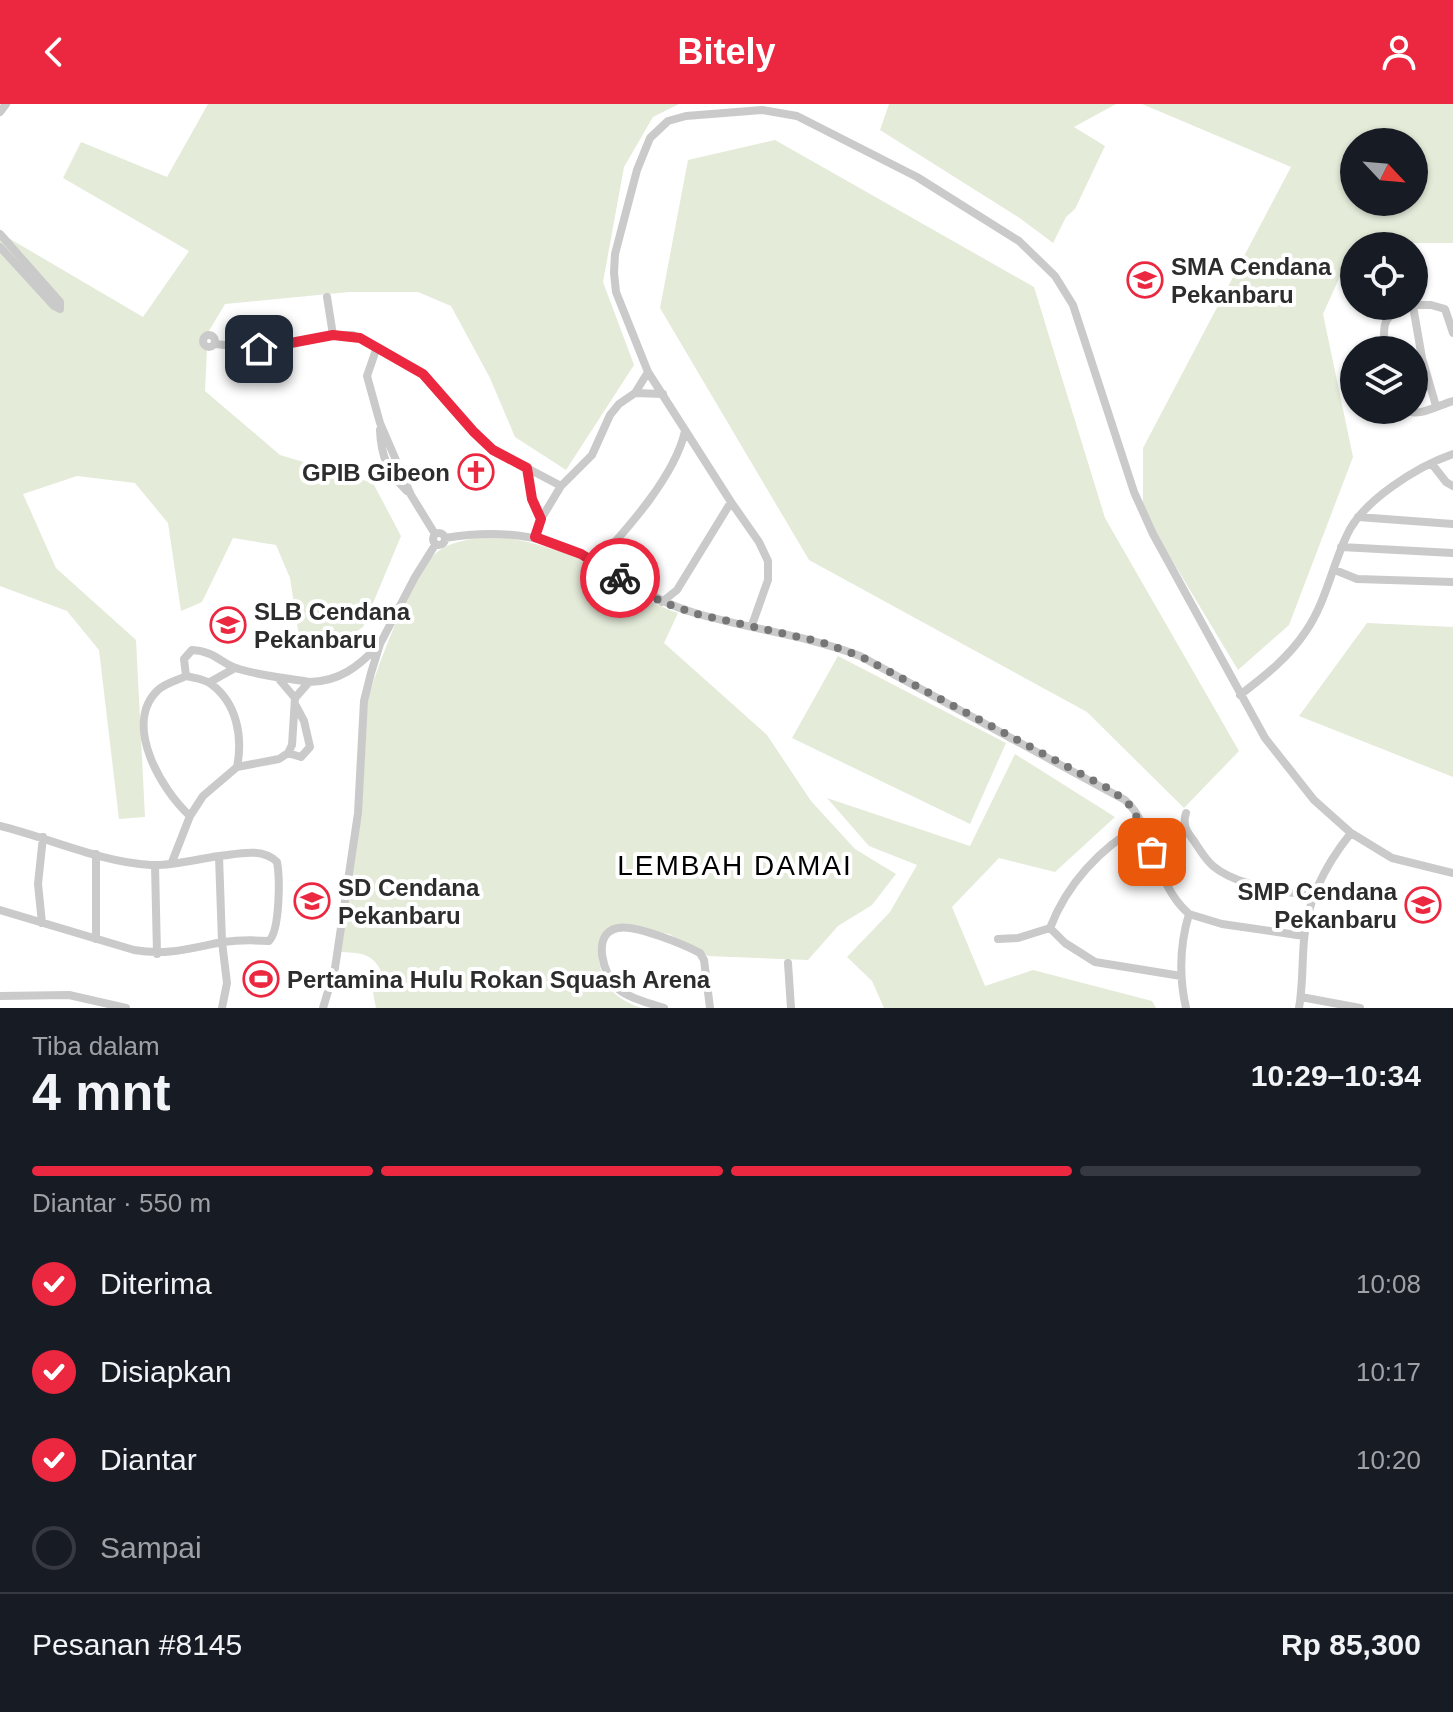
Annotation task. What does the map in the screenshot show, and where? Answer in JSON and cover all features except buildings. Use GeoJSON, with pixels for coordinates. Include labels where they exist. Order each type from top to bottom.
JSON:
{"type":"FeatureCollection","features":[{"type":"Feature","properties":{"kind":"street"},"geometry":{"type":"LineString","coordinates":[[0,112],[6,104]]}},
{"type":"Feature","properties":{"kind":"street"},"geometry":{"type":"LineString","coordinates":[[752,625],[768,580],[768,561],[759,542],[648,372],[616,292],[615,254],[644,148],[668,121],[724,112],[776,111],[797,116],[917,177],[1019,241],[1043,261],[1064,287],[1081,325],[1134,492],[1153,534],[1265,738],[1297,781],[1351,833],[1392,858],[1453,873]]}},
{"type":"Feature","properties":{"kind":"street"},"geometry":{"type":"LineString","coordinates":[[0,234],[60,302],[60,309],[0,247]]}},
{"type":"Feature","properties":{"kind":"street"},"geometry":{"type":"LineString","coordinates":[[327,297],[333,335]]}},
{"type":"Feature","properties":{"kind":"street"},"geometry":{"type":"LineString","coordinates":[[1428,305],[1445,309],[1453,333]]}},
{"type":"Feature","properties":{"kind":"street"},"geometry":{"type":"LineString","coordinates":[[1415,320],[1436,406]]}},
{"type":"Feature","properties":{"kind":"street"},"geometry":{"type":"LineString","coordinates":[[216,344],[259,349],[333,335],[353,335],[423,374],[493,450],[561,486]]}},
{"type":"Feature","properties":{"kind":"street"},"geometry":{"type":"LineString","coordinates":[[377,347],[367,376],[380,423],[411,495],[435,534]]}},
{"type":"Feature","properties":{"kind":"street"},"geometry":{"type":"LineString","coordinates":[[535,537],[541,519],[561,486],[592,455],[610,415],[635,393],[648,372]]}},
{"type":"Feature","properties":{"kind":"street"},"geometry":{"type":"LineString","coordinates":[[635,393],[663,394]]}},
{"type":"Feature","properties":{"kind":"street"},"geometry":{"type":"LineString","coordinates":[[1428,410],[1453,401]]}},
{"type":"Feature","properties":{"kind":"street"},"geometry":{"type":"LineString","coordinates":[[596,563],[641,509],[681,451],[685,431]]}},
{"type":"Feature","properties":{"kind":"street"},"geometry":{"type":"LineString","coordinates":[[681,451],[698,449]]}},
{"type":"Feature","properties":{"kind":"street"},"geometry":{"type":"LineString","coordinates":[[1240,695],[1270,672],[1308,630],[1335,570],[1341,547],[1358,517],[1396,485],[1453,454]]}},
{"type":"Feature","properties":{"kind":"street"},"geometry":{"type":"LineString","coordinates":[[1432,464],[1453,486]]}},
{"type":"Feature","properties":{"kind":"street"},"geometry":{"type":"LineString","coordinates":[[527,468],[532,499],[541,519]]}},
{"type":"Feature","properties":{"kind":"street"},"geometry":{"type":"LineString","coordinates":[[662,602],[677,590],[731,502]]}},
{"type":"Feature","properties":{"kind":"street"},"geometry":{"type":"LineString","coordinates":[[1358,517],[1453,524]]}},
{"type":"Feature","properties":{"kind":"street"},"geometry":{"type":"LineString","coordinates":[[435,534],[441,533],[445,538]]}},
{"type":"Feature","properties":{"kind":"street"},"geometry":{"type":"LineString","coordinates":[[435,534],[432,539],[435,545]]}},
{"type":"Feature","properties":{"kind":"street"},"geometry":{"type":"LineString","coordinates":[[445,538],[499,534],[535,537],[560,545],[596,563],[662,602],[697,614],[821,642],[860,656],[1113,791],[1132,807],[1174,898],[1189,914],[1222,924],[1304,936]]}},
{"type":"Feature","properties":{"kind":"street"},"geometry":{"type":"LineString","coordinates":[[435,545],[442,545],[445,538]]}},
{"type":"Feature","properties":{"kind":"street"},"geometry":{"type":"LineString","coordinates":[[323,1008],[335,968],[358,813],[364,701],[380,644],[435,545]]}},
{"type":"Feature","properties":{"kind":"street"},"geometry":{"type":"LineString","coordinates":[[1341,547],[1453,553]]}},
{"type":"Feature","properties":{"kind":"street"},"geometry":{"type":"LineString","coordinates":[[1335,570],[1357,579],[1453,582]]}},
{"type":"Feature","properties":{"kind":"street"},"geometry":{"type":"LineString","coordinates":[[186,676],[184,659],[192,650],[215,655],[235,668],[309,682],[331,680],[350,671],[380,644]]}},
{"type":"Feature","properties":{"kind":"street"},"geometry":{"type":"LineString","coordinates":[[210,682],[235,668]]}},
{"type":"Feature","properties":{"kind":"street"},"geometry":{"type":"LineString","coordinates":[[190,816],[159,780],[147,748],[145,718],[150,700],[158,690],[186,676],[210,682],[228,703],[235,717],[241,744],[237,767]]}},
{"type":"Feature","properties":{"kind":"street"},"geometry":{"type":"LineString","coordinates":[[277,677],[295,701],[310,747],[301,757],[288,753]]}},
{"type":"Feature","properties":{"kind":"street"},"geometry":{"type":"LineString","coordinates":[[172,862],[190,816],[203,796],[237,767],[279,759],[288,753],[292,745],[295,701],[309,682]]}},
{"type":"Feature","properties":{"kind":"street"},"geometry":{"type":"LineString","coordinates":[[241,744],[248,754],[259,761]]}},
{"type":"Feature","properties":{"kind":"street"},"geometry":{"type":"LineString","coordinates":[[1186,813],[1187,833],[1207,860],[1221,872],[1257,885],[1314,897]]}},
{"type":"Feature","properties":{"kind":"street"},"geometry":{"type":"LineString","coordinates":[[998,939],[1018,938],[1050,928],[1062,901],[1091,863],[1141,825]]}},
{"type":"Feature","properties":{"kind":"street"},"geometry":{"type":"LineString","coordinates":[[0,826],[96,854],[155,865],[219,856],[265,854],[274,858],[278,868],[276,926],[272,939],[222,942],[157,954],[0,910]]}},
{"type":"Feature","properties":{"kind":"street"},"geometry":{"type":"LineString","coordinates":[[1299,1008],[1304,936],[1314,897],[1334,854],[1351,833]]}},
{"type":"Feature","properties":{"kind":"street"},"geometry":{"type":"LineString","coordinates":[[42,923],[38,884],[43,837]]}},
{"type":"Feature","properties":{"kind":"street"},"geometry":{"type":"LineString","coordinates":[[96,854],[96,939]]}},
{"type":"Feature","properties":{"kind":"street"},"geometry":{"type":"LineString","coordinates":[[219,856],[222,942],[227,983],[222,1008]]}},
{"type":"Feature","properties":{"kind":"street"},"geometry":{"type":"LineString","coordinates":[[155,865],[157,954]]}},
{"type":"Feature","properties":{"kind":"street"},"geometry":{"type":"LineString","coordinates":[[1186,1008],[1181,955],[1189,914]]}},
{"type":"Feature","properties":{"kind":"street"},"geometry":{"type":"LineString","coordinates":[[664,1008],[623,993],[612,983],[603,960],[602,947],[611,931],[620,927],[634,929],[700,953],[704,960],[710,1008]]}},
{"type":"Feature","properties":{"kind":"street"},"geometry":{"type":"LineString","coordinates":[[1050,928],[1065,943],[1095,962],[1181,976]]}},
{"type":"Feature","properties":{"kind":"street"},"geometry":{"type":"LineString","coordinates":[[788,963],[791,1008]]}},
{"type":"Feature","properties":{"kind":"street"},"geometry":{"type":"LineString","coordinates":[[0,996],[69,995],[126,1008]]}},
{"type":"Feature","properties":{"kind":"street"},"geometry":{"type":"LineString","coordinates":[[1301,997],[1360,1008]]}},
{"type":"Feature","properties":{"kind":"green space"},"geometry":{"type":"Polygon","coordinates":[[[208,104],[679,104],[653,117],[624,167],[603,282],[634,365],[566,470],[515,437],[490,378],[451,306],[418,292],[349,292],[225,304],[203,341],[207,348],[205,391],[280,455],[373,483],[401,536],[363,627],[332,649],[300,643],[290,578],[276,545],[233,538],[202,602],[181,611],[168,523],[135,483],[77,476],[23,494],[56,568],[136,640],[145,817],[119,819],[99,650],[67,611],[0,586],[0,233],[143,317],[189,251],[63,178],[81,142],[167,177],[208,104]]]}},
{"type":"Feature","properties":{"kind":"green space"},"geometry":{"type":"Polygon","coordinates":[[[889,104],[1116,104],[1074,127],[1105,146],[1075,209],[1066,217],[1053,243],[1021,219],[880,130],[889,104]]]}},
{"type":"Feature","properties":{"kind":"green space"},"geometry":{"type":"Polygon","coordinates":[[[1142,104],[1453,104],[1453,243],[1428,243],[1428,232],[1340,232],[1340,276],[1323,314],[1340,395],[1340,424],[1346,424],[1353,457],[1289,625],[1238,670],[1143,512],[1143,448],[1291,167],[1142,104]]]}},
{"type":"Feature","properties":{"kind":"green space"},"geometry":{"type":"Polygon","coordinates":[[[775,140],[1034,287],[1105,518],[1239,751],[1184,808],[1087,712],[809,560],[660,308],[688,160],[775,140]]]}},
{"type":"Feature","properties":{"kind":"green space"},"geometry":{"type":"Polygon","coordinates":[[[495,535],[579,559],[678,613],[664,643],[767,735],[811,801],[855,849],[896,874],[872,905],[838,926],[808,960],[708,956],[669,934],[620,925],[601,939],[602,974],[619,997],[641,1008],[376,1008],[373,993],[381,971],[373,960],[364,955],[339,952],[367,704],[396,624],[426,564],[449,545],[495,535]]]}},
{"type":"Feature","properties":{"kind":"green space"},"geometry":{"type":"Polygon","coordinates":[[[1367,623],[1453,627],[1453,777],[1299,716],[1367,623]]]}},
{"type":"Feature","properties":{"kind":"green space"},"geometry":{"type":"Polygon","coordinates":[[[838,656],[1006,743],[970,824],[792,738],[838,656]]]}},
{"type":"Feature","properties":{"kind":"green space"},"geometry":{"type":"Polygon","coordinates":[[[1015,754],[1115,817],[1055,872],[999,858],[952,907],[985,986],[1033,970],[1152,1001],[1156,1008],[884,1008],[872,981],[847,957],[890,912],[917,865],[869,846],[827,798],[970,846],[1015,754]]]}},
{"type":"Feature","properties":{"kind":"way so far"},"geometry":{"type":"LineString","coordinates":[[620,578],[662,602],[697,614],[821,642],[860,656],[1113,791],[1132,807],[1152,852]]}},
{"type":"Feature","properties":{"kind":"place","name":"SMA Cendana Pekanbaru"},"geometry":{"type":"Point","coordinates":[1145,280]}},
{"type":"Feature","properties":{"kind":"place","name":"GPIB Gibeon"},"geometry":{"type":"Point","coordinates":[476,472]}},
{"type":"Feature","properties":{"kind":"place","name":"SLB Cendana Pekanbaru"},"geometry":{"type":"Point","coordinates":[228,625]}},
{"type":"Feature","properties":{"kind":"place","name":"SD Cendana Pekanbaru"},"geometry":{"type":"Point","coordinates":[312,901]}},
{"type":"Feature","properties":{"kind":"place","name":"SMP Cendana Pekanbaru"},"geometry":{"type":"Point","coordinates":[1423,905]}},
{"type":"Feature","properties":{"kind":"place","name":"Pertamina Hulu Rokan Squash Arena"},"geometry":{"type":"Point","coordinates":[261,979]}},
{"type":"Feature","properties":{"kind":"district","name":"LEMBAH DAMAI"},"geometry":{"type":"Point","coordinates":[735,865]}},
{"type":"Feature","properties":{"kind":"route"},"geometry":{"type":"LineString","coordinates":[[259,349],[333,335],[353,335],[410,364],[430,379],[493,450],[527,468],[532,499],[541,519],[535,537],[581,554],[620,578]]}}]}
